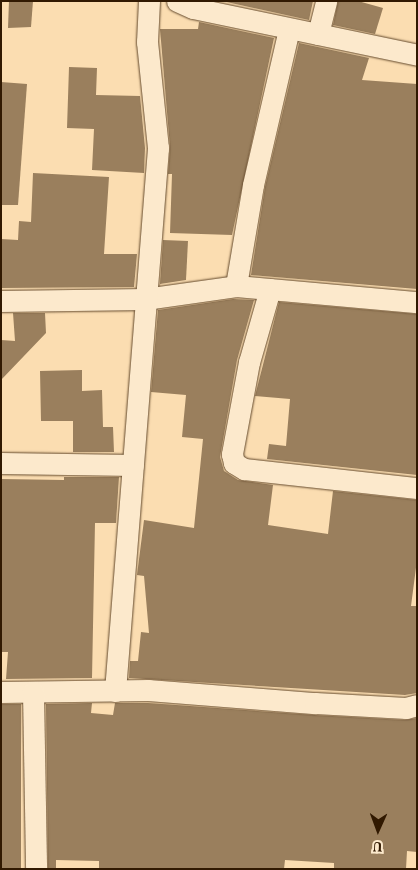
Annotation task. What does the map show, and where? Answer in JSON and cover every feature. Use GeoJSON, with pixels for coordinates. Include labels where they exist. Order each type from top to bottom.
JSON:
{"type":"FeatureCollection","features":[{"type":"Feature","properties":{"kind":"street"},"geometry":{"type":"LineString","coordinates":[[115,690],[158,148],[147,42],[148,1]]}},
{"type":"Feature","properties":{"kind":"street"},"geometry":{"type":"LineString","coordinates":[[177,1],[193,8],[417,55]]}},
{"type":"Feature","properties":{"kind":"street"},"geometry":{"type":"LineString","coordinates":[[318,34],[326,1]]}},
{"type":"Feature","properties":{"kind":"street"},"geometry":{"type":"LineString","coordinates":[[236,286],[253,185],[289,29]]}},
{"type":"Feature","properties":{"kind":"street"},"geometry":{"type":"LineString","coordinates":[[1,301],[145,300],[236,286],[417,302]]}},
{"type":"Feature","properties":{"kind":"street"},"geometry":{"type":"LineString","coordinates":[[270,289],[249,362],[232,454],[234,463],[244,469],[417,488]]}},
{"type":"Feature","properties":{"kind":"street"},"geometry":{"type":"LineString","coordinates":[[1,463],[133,465]]}},
{"type":"Feature","properties":{"kind":"street"},"geometry":{"type":"LineString","coordinates":[[1,692],[148,690],[406,708],[417,705]]}},
{"type":"Feature","properties":{"kind":"street"},"geometry":{"type":"LineString","coordinates":[[32,692],[36,869]]}},
{"type":"Feature","properties":{"kind":"building"},"geometry":{"type":"Polygon","coordinates":[[[9,1],[33,1],[31,27],[8,28],[9,1]]]}},
{"type":"Feature","properties":{"kind":"building"},"geometry":{"type":"Polygon","coordinates":[[[222,1],[313,1],[309,20],[222,1]]]}},
{"type":"Feature","properties":{"kind":"building"},"geometry":{"type":"Polygon","coordinates":[[[338,1],[358,1],[383,8],[375,34],[333,25],[338,1]]]}},
{"type":"Feature","properties":{"kind":"building"},"geometry":{"type":"Polygon","coordinates":[[[199,22],[274,38],[232,235],[170,233],[172,174],[168,174],[170,147],[160,29],[198,29],[199,22]]]}},
{"type":"Feature","properties":{"kind":"building"},"geometry":{"type":"Polygon","coordinates":[[[299,43],[369,58],[362,80],[417,84],[417,289],[251,275],[265,187],[299,43]]]}},
{"type":"Feature","properties":{"kind":"building"},"geometry":{"type":"Polygon","coordinates":[[[69,67],[97,68],[96,95],[140,96],[145,148],[144,173],[92,170],[94,129],[67,128],[69,67]]]}},
{"type":"Feature","properties":{"kind":"building"},"geometry":{"type":"Polygon","coordinates":[[[1,82],[27,84],[18,205],[1,205],[1,82]]]}},
{"type":"Feature","properties":{"kind":"building"},"geometry":{"type":"Polygon","coordinates":[[[33,173],[109,177],[104,254],[137,254],[134,287],[1,288],[1,239],[18,240],[19,221],[31,222],[33,173]]]}},
{"type":"Feature","properties":{"kind":"building"},"geometry":{"type":"Polygon","coordinates":[[[163,240],[188,241],[186,280],[160,284],[163,240]]]}},
{"type":"Feature","properties":{"kind":"building"},"geometry":{"type":"Polygon","coordinates":[[[233,299],[254,300],[237,360],[220,457],[224,471],[238,480],[273,485],[268,525],[328,534],[333,491],[417,500],[417,560],[411,606],[417,606],[417,693],[405,695],[129,678],[130,661],[138,661],[141,632],[149,633],[144,576],[137,575],[144,520],[194,528],[203,439],[182,437],[186,395],[151,392],[158,310],[233,299]]]}},
{"type":"Feature","properties":{"kind":"building"},"geometry":{"type":"Polygon","coordinates":[[[279,302],[417,314],[417,475],[267,459],[269,444],[286,446],[290,399],[255,396],[279,302]]]}},
{"type":"Feature","properties":{"kind":"building"},"geometry":{"type":"Polygon","coordinates":[[[13,313],[45,313],[46,333],[1,380],[1,340],[15,341],[13,313]]]}},
{"type":"Feature","properties":{"kind":"building"},"geometry":{"type":"Polygon","coordinates":[[[82,370],[82,391],[102,390],[103,427],[113,427],[114,452],[73,452],[73,421],[41,421],[40,371],[82,370]]]}},
{"type":"Feature","properties":{"kind":"building"},"geometry":{"type":"Polygon","coordinates":[[[64,477],[119,477],[116,523],[95,523],[92,678],[6,679],[8,652],[1,652],[1,479],[64,480],[64,477]]]}},
{"type":"Feature","properties":{"kind":"building"},"geometry":{"type":"Polygon","coordinates":[[[92,703],[91,713],[113,715],[115,703],[148,703],[314,715],[405,720],[417,718],[417,852],[407,851],[406,869],[334,868],[334,863],[285,860],[284,869],[99,869],[99,861],[56,860],[56,869],[48,869],[46,704],[92,703]]]}},
{"type":"Feature","properties":{"kind":"building"},"geometry":{"type":"Polygon","coordinates":[[[1,704],[21,704],[21,869],[1,869],[1,704]]]}}]}
